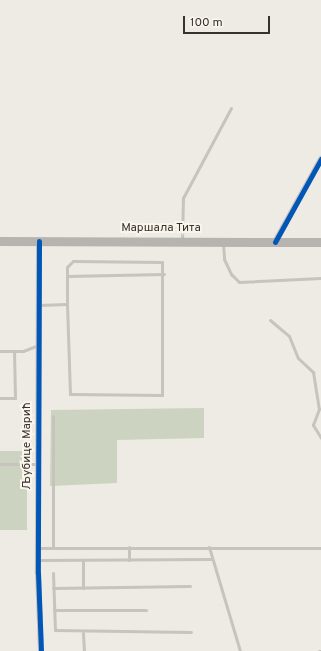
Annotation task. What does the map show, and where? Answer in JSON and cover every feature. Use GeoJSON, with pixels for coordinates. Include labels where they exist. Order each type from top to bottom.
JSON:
{"type":"FeatureCollection","features":[{"type":"Feature","properties":{"kind":"main road","name":"Маршала Тита"},"geometry":{"type":"LineString","coordinates":[[0,241],[321,242]]}},
{"type":"Feature","properties":{"kind":"street"},"geometry":{"type":"LineString","coordinates":[[275,242],[321,159]]}},
{"type":"Feature","properties":{"kind":"street","name":"Љубице Марић"},"geometry":{"type":"LineString","coordinates":[[39,241],[38,560],[41,651]]}},
{"type":"Feature","properties":{"kind":"lane"},"geometry":{"type":"LineString","coordinates":[[182,241],[183,198],[231,108]]}},
{"type":"Feature","properties":{"kind":"lane"},"geometry":{"type":"LineString","coordinates":[[223,242],[224,259],[231,274],[239,282],[321,278]]}},
{"type":"Feature","properties":{"kind":"lane"},"geometry":{"type":"LineString","coordinates":[[73,261],[157,261],[162,262],[164,274],[165,390],[157,396],[70,394],[67,267],[73,261]]}},
{"type":"Feature","properties":{"kind":"lane"},"geometry":{"type":"LineString","coordinates":[[67,276],[164,274]]}},
{"type":"Feature","properties":{"kind":"lane"},"geometry":{"type":"LineString","coordinates":[[39,305],[67,304]]}},
{"type":"Feature","properties":{"kind":"lane"},"geometry":{"type":"LineString","coordinates":[[270,320],[289,336],[298,358],[313,372],[320,409],[313,425],[321,438]]}},
{"type":"Feature","properties":{"kind":"lane"},"geometry":{"type":"LineString","coordinates":[[0,351],[14,351],[39,345]]}},
{"type":"Feature","properties":{"kind":"lane"},"geometry":{"type":"LineString","coordinates":[[0,398],[15,398],[14,351]]}},
{"type":"Feature","properties":{"kind":"lane"},"geometry":{"type":"LineString","coordinates":[[53,416],[53,548]]}},
{"type":"Feature","properties":{"kind":"lane"},"geometry":{"type":"LineString","coordinates":[[0,464],[38,464]]}},
{"type":"Feature","properties":{"kind":"lane"},"geometry":{"type":"LineString","coordinates":[[129,560],[130,547]]}},
{"type":"Feature","properties":{"kind":"lane"},"geometry":{"type":"LineString","coordinates":[[209,547],[240,651]]}},
{"type":"Feature","properties":{"kind":"lane"},"geometry":{"type":"LineString","coordinates":[[38,548],[321,548]]}},
{"type":"Feature","properties":{"kind":"lane"},"geometry":{"type":"LineString","coordinates":[[38,560],[212,559]]}},
{"type":"Feature","properties":{"kind":"lane"},"geometry":{"type":"LineString","coordinates":[[83,560],[83,588]]}},
{"type":"Feature","properties":{"kind":"lane"},"geometry":{"type":"LineString","coordinates":[[53,573],[55,630],[83,633],[191,632]]}},
{"type":"Feature","properties":{"kind":"lane"},"geometry":{"type":"LineString","coordinates":[[53,588],[190,586]]}},
{"type":"Feature","properties":{"kind":"lane"},"geometry":{"type":"LineString","coordinates":[[54,610],[146,610]]}},
{"type":"Feature","properties":{"kind":"lane"},"geometry":{"type":"LineString","coordinates":[[83,633],[84,651]]}},
{"type":"Feature","properties":{"kind":"green space"},"geometry":{"type":"Polygon","coordinates":[[[204,408],[204,438],[117,440],[117,483],[50,486],[51,410],[204,408]]]}},
{"type":"Feature","properties":{"kind":"green space"},"geometry":{"type":"Polygon","coordinates":[[[0,451],[27,451],[27,530],[0,530],[0,451]]]}},
{"type":"Feature","properties":{"kind":"cycle path"},"geometry":{"type":"LineString","coordinates":[[275,242],[321,159]]}},
{"type":"Feature","properties":{"kind":"cycle path"},"geometry":{"type":"LineString","coordinates":[[39,241],[38,573],[41,651]]}}]}
